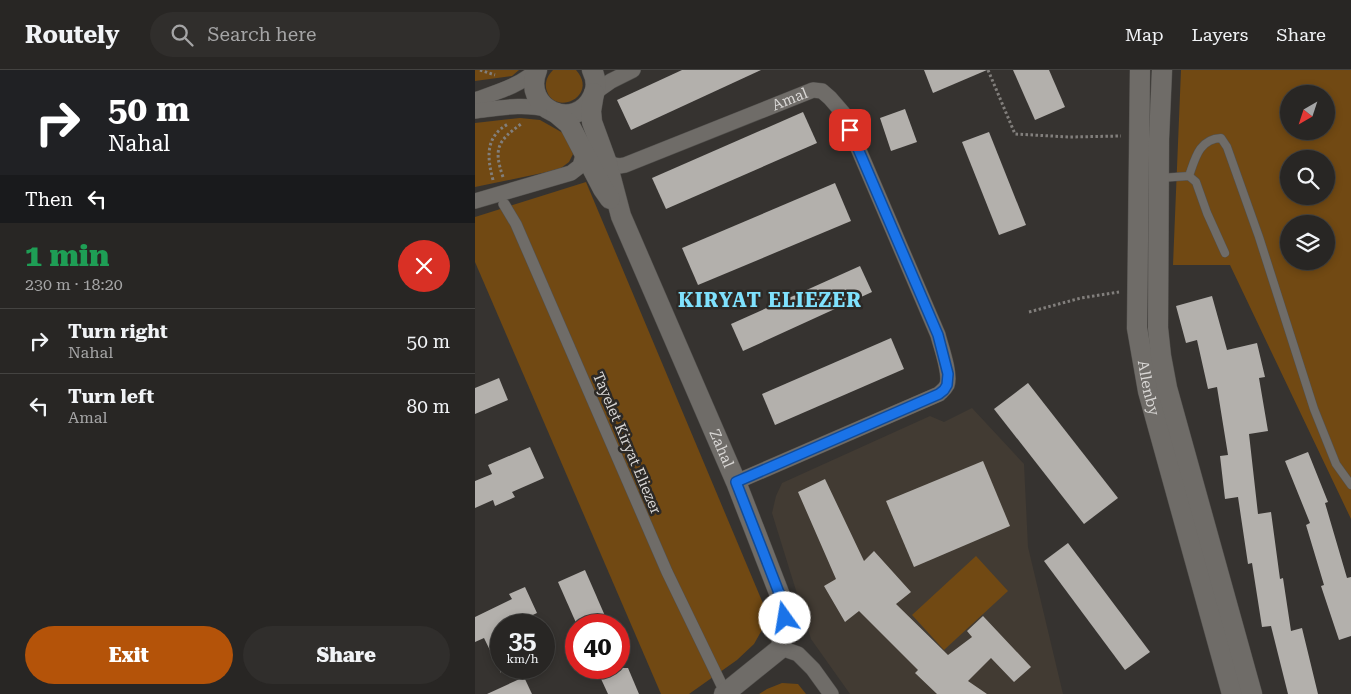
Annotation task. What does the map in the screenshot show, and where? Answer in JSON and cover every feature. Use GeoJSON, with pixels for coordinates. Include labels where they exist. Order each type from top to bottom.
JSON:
{"type":"FeatureCollection","features":[{"type":"Feature","properties":{"kind":"street","name":"Zahal"},"geometry":{"type":"LineString","coordinates":[[537,70],[534,91],[539,102],[569,124],[603,189],[621,216]]}},
{"type":"Feature","properties":{"kind":"street"},"geometry":{"type":"LineString","coordinates":[[475,100],[506,89],[526,79],[537,70]]}},
{"type":"Feature","properties":{"kind":"street","name":"Zahal"},"geometry":{"type":"LineString","coordinates":[[592,70],[595,77],[591,111],[592,122],[607,163],[621,216],[736,482],[781,598],[785,618],[781,648]]}},
{"type":"Feature","properties":{"kind":"street"},"geometry":{"type":"LineString","coordinates":[[475,111],[522,106],[538,107],[552,112],[570,114],[586,107],[594,93],[611,81],[633,70]]}},
{"type":"Feature","properties":{"kind":"street","name":"Allenby"},"geometry":{"type":"LineString","coordinates":[[1140,70],[1137,328],[1147,391],[1232,694]]}},
{"type":"Feature","properties":{"kind":"street","name":"Allenby"},"geometry":{"type":"LineString","coordinates":[[1162,70],[1158,328],[1161,356],[1167,388],[1252,694]]}},
{"type":"Feature","properties":{"kind":"street","name":"Amal"},"geometry":{"type":"LineString","coordinates":[[607,163],[619,166],[625,165],[813,90],[822,91],[843,113],[938,335],[948,374],[947,385],[939,394],[736,482]]}},
{"type":"Feature","properties":{"kind":"street"},"geometry":{"type":"LineString","coordinates":[[475,201],[571,173],[580,166],[584,152]]}},
{"type":"Feature","properties":{"kind":"street","name":"Tayelet Kiryat Eliezer"},"geometry":{"type":"LineString","coordinates":[[504,204],[519,233],[667,572],[725,694]]}},
{"type":"Feature","properties":{"kind":"street"},"geometry":{"type":"LineString","coordinates":[[725,694],[781,648],[798,654],[813,669],[831,694]]}},
{"type":"Feature","properties":{"kind":"lane"},"geometry":{"type":"LineString","coordinates":[[1189,176],[1196,155],[1205,144],[1213,138],[1221,138],[1227,147],[1259,237],[1314,409],[1336,464],[1351,485]]}},
{"type":"Feature","properties":{"kind":"lane"},"geometry":{"type":"LineString","coordinates":[[1159,178],[1189,176],[1196,182],[1207,213],[1225,253]]}},
{"type":"Feature","properties":{"kind":"path"},"geometry":{"type":"LineString","coordinates":[[480,70],[497,76]]}},
{"type":"Feature","properties":{"kind":"path"},"geometry":{"type":"LineString","coordinates":[[988,70],[1015,134],[1069,137],[1139,136]]}},
{"type":"Feature","properties":{"kind":"path"},"geometry":{"type":"LineString","coordinates":[[495,185],[488,155],[490,147],[500,129],[513,122]]}},
{"type":"Feature","properties":{"kind":"path"},"geometry":{"type":"LineString","coordinates":[[1029,312],[1081,298],[1137,289]]}},
{"type":"Feature","properties":{"kind":"shaded area"},"geometry":{"type":"Polygon","coordinates":[[[475,70],[519,70],[512,76],[475,81],[475,70]]]}},
{"type":"Feature","properties":{"kind":"shaded area"},"geometry":{"type":"Polygon","coordinates":[[[553,70],[576,70],[582,80],[582,88],[579,95],[564,103],[557,102],[550,97],[546,83],[548,76],[553,70]]]}},
{"type":"Feature","properties":{"kind":"shaded area"},"geometry":{"type":"Polygon","coordinates":[[[1181,70],[1351,70],[1351,519],[1230,265],[1173,265],[1181,70]]]}},
{"type":"Feature","properties":{"kind":"shaded area"},"geometry":{"type":"Polygon","coordinates":[[[520,118],[540,120],[563,133],[573,154],[569,162],[561,168],[547,172],[475,187],[475,123],[520,118]]]}},
{"type":"Feature","properties":{"kind":"shaded area"},"geometry":{"type":"Polygon","coordinates":[[[586,182],[767,613],[763,628],[754,644],[737,660],[689,694],[661,694],[630,622],[630,614],[627,614],[475,262],[475,217],[586,182]]]}},
{"type":"Feature","properties":{"kind":"shaded area"},"geometry":{"type":"Polygon","coordinates":[[[972,408],[1024,464],[1028,547],[1063,694],[850,694],[811,639],[772,513],[776,496],[782,483],[930,416],[944,422],[972,408]]]}},
{"type":"Feature","properties":{"kind":"shaded area"},"geometry":{"type":"Polygon","coordinates":[[[976,556],[1008,591],[944,650],[912,615],[976,556]]]}},
{"type":"Feature","properties":{"kind":"shaded area"},"geometry":{"type":"Polygon","coordinates":[[[782,683],[798,684],[806,694],[759,694],[782,683]]]}},
{"type":"Feature","properties":{"kind":"building"},"geometry":{"type":"Polygon","coordinates":[[[682,70],[761,70],[631,130],[617,100],[682,70]]]}},
{"type":"Feature","properties":{"kind":"building"},"geometry":{"type":"Polygon","coordinates":[[[924,70],[987,70],[933,93],[924,70]]]}},
{"type":"Feature","properties":{"kind":"building"},"geometry":{"type":"Polygon","coordinates":[[[1013,70],[1049,70],[1065,107],[1035,120],[1013,70]]]}},
{"type":"Feature","properties":{"kind":"building"},"geometry":{"type":"Polygon","coordinates":[[[905,109],[917,142],[891,151],[880,118],[905,109]]]}},
{"type":"Feature","properties":{"kind":"building"},"geometry":{"type":"Polygon","coordinates":[[[803,112],[817,143],[666,209],[652,178],[803,112]]]}},
{"type":"Feature","properties":{"kind":"building"},"geometry":{"type":"Polygon","coordinates":[[[989,132],[1026,225],[999,235],[962,142],[989,132]]]}},
{"type":"Feature","properties":{"kind":"building"},"geometry":{"type":"Polygon","coordinates":[[[835,183],[851,221],[698,285],[682,248],[835,183]]]}},
{"type":"Feature","properties":{"kind":"building"},"geometry":{"type":"Polygon","coordinates":[[[860,266],[872,292],[743,351],[731,324],[860,266]]]}},
{"type":"Feature","properties":{"kind":"building"},"geometry":{"type":"Polygon","coordinates":[[[1212,296],[1227,350],[1257,343],[1265,377],[1259,378],[1268,431],[1249,434],[1258,514],[1271,512],[1280,579],[1283,578],[1291,631],[1302,628],[1318,694],[1288,694],[1271,626],[1262,627],[1252,563],[1248,564],[1238,497],[1225,499],[1220,456],[1228,455],[1217,387],[1208,389],[1197,340],[1186,343],[1176,306],[1212,296]]]}},
{"type":"Feature","properties":{"kind":"building"},"geometry":{"type":"Polygon","coordinates":[[[891,338],[904,369],[775,425],[762,394],[891,338]]]}},
{"type":"Feature","properties":{"kind":"building"},"geometry":{"type":"Polygon","coordinates":[[[499,378],[508,400],[475,414],[475,388],[499,378]]]}},
{"type":"Feature","properties":{"kind":"building"},"geometry":{"type":"Polygon","coordinates":[[[1028,383],[1118,498],[1084,524],[994,409],[1028,383]]]}},
{"type":"Feature","properties":{"kind":"building"},"geometry":{"type":"Polygon","coordinates":[[[530,447],[544,478],[512,492],[515,497],[495,506],[493,500],[475,508],[475,481],[492,474],[488,465],[530,447]]]}},
{"type":"Feature","properties":{"kind":"building"},"geometry":{"type":"Polygon","coordinates":[[[1308,452],[1328,502],[1325,503],[1347,578],[1351,577],[1351,636],[1339,640],[1321,586],[1324,585],[1306,525],[1310,523],[1285,461],[1308,452]]]}},
{"type":"Feature","properties":{"kind":"building"},"geometry":{"type":"Polygon","coordinates":[[[983,461],[1010,526],[914,567],[886,501],[983,461]]]}},
{"type":"Feature","properties":{"kind":"building"},"geometry":{"type":"Polygon","coordinates":[[[825,479],[864,561],[874,551],[911,592],[896,604],[948,655],[972,637],[967,631],[983,616],[1031,667],[1014,682],[991,658],[968,681],[987,694],[937,694],[915,673],[918,670],[859,611],[845,622],[824,586],[836,579],[798,492],[825,479]]]}},
{"type":"Feature","properties":{"kind":"building"},"geometry":{"type":"Polygon","coordinates":[[[1068,543],[1150,652],[1125,670],[1044,561],[1068,543]]]}},
{"type":"Feature","properties":{"kind":"building"},"geometry":{"type":"Polygon","coordinates":[[[585,570],[604,614],[572,614],[558,582],[585,570]]]}},
{"type":"Feature","properties":{"kind":"building"},"geometry":{"type":"Polygon","coordinates":[[[525,587],[537,613],[490,614],[490,650],[484,638],[475,642],[475,617],[512,599],[509,594],[525,587]]]}},
{"type":"Feature","properties":{"kind":"building"},"geometry":{"type":"Polygon","coordinates":[[[630,673],[639,694],[608,694],[601,679],[630,679],[630,673]]]}},
{"type":"Feature","properties":{"kind":"building"},"geometry":{"type":"Polygon","coordinates":[[[520,679],[525,679],[532,694],[487,694],[520,679]]]}},
{"type":"Feature","properties":{"kind":"district","name":"KIRYAT ELIEZER"},"geometry":{"type":"Point","coordinates":[770,300]}},
{"type":"Feature","properties":{"kind":"route"},"geometry":{"type":"LineString","coordinates":[[785,618],[781,598],[736,482],[939,394],[947,385],[948,374],[938,335],[850,130]]}}]}
